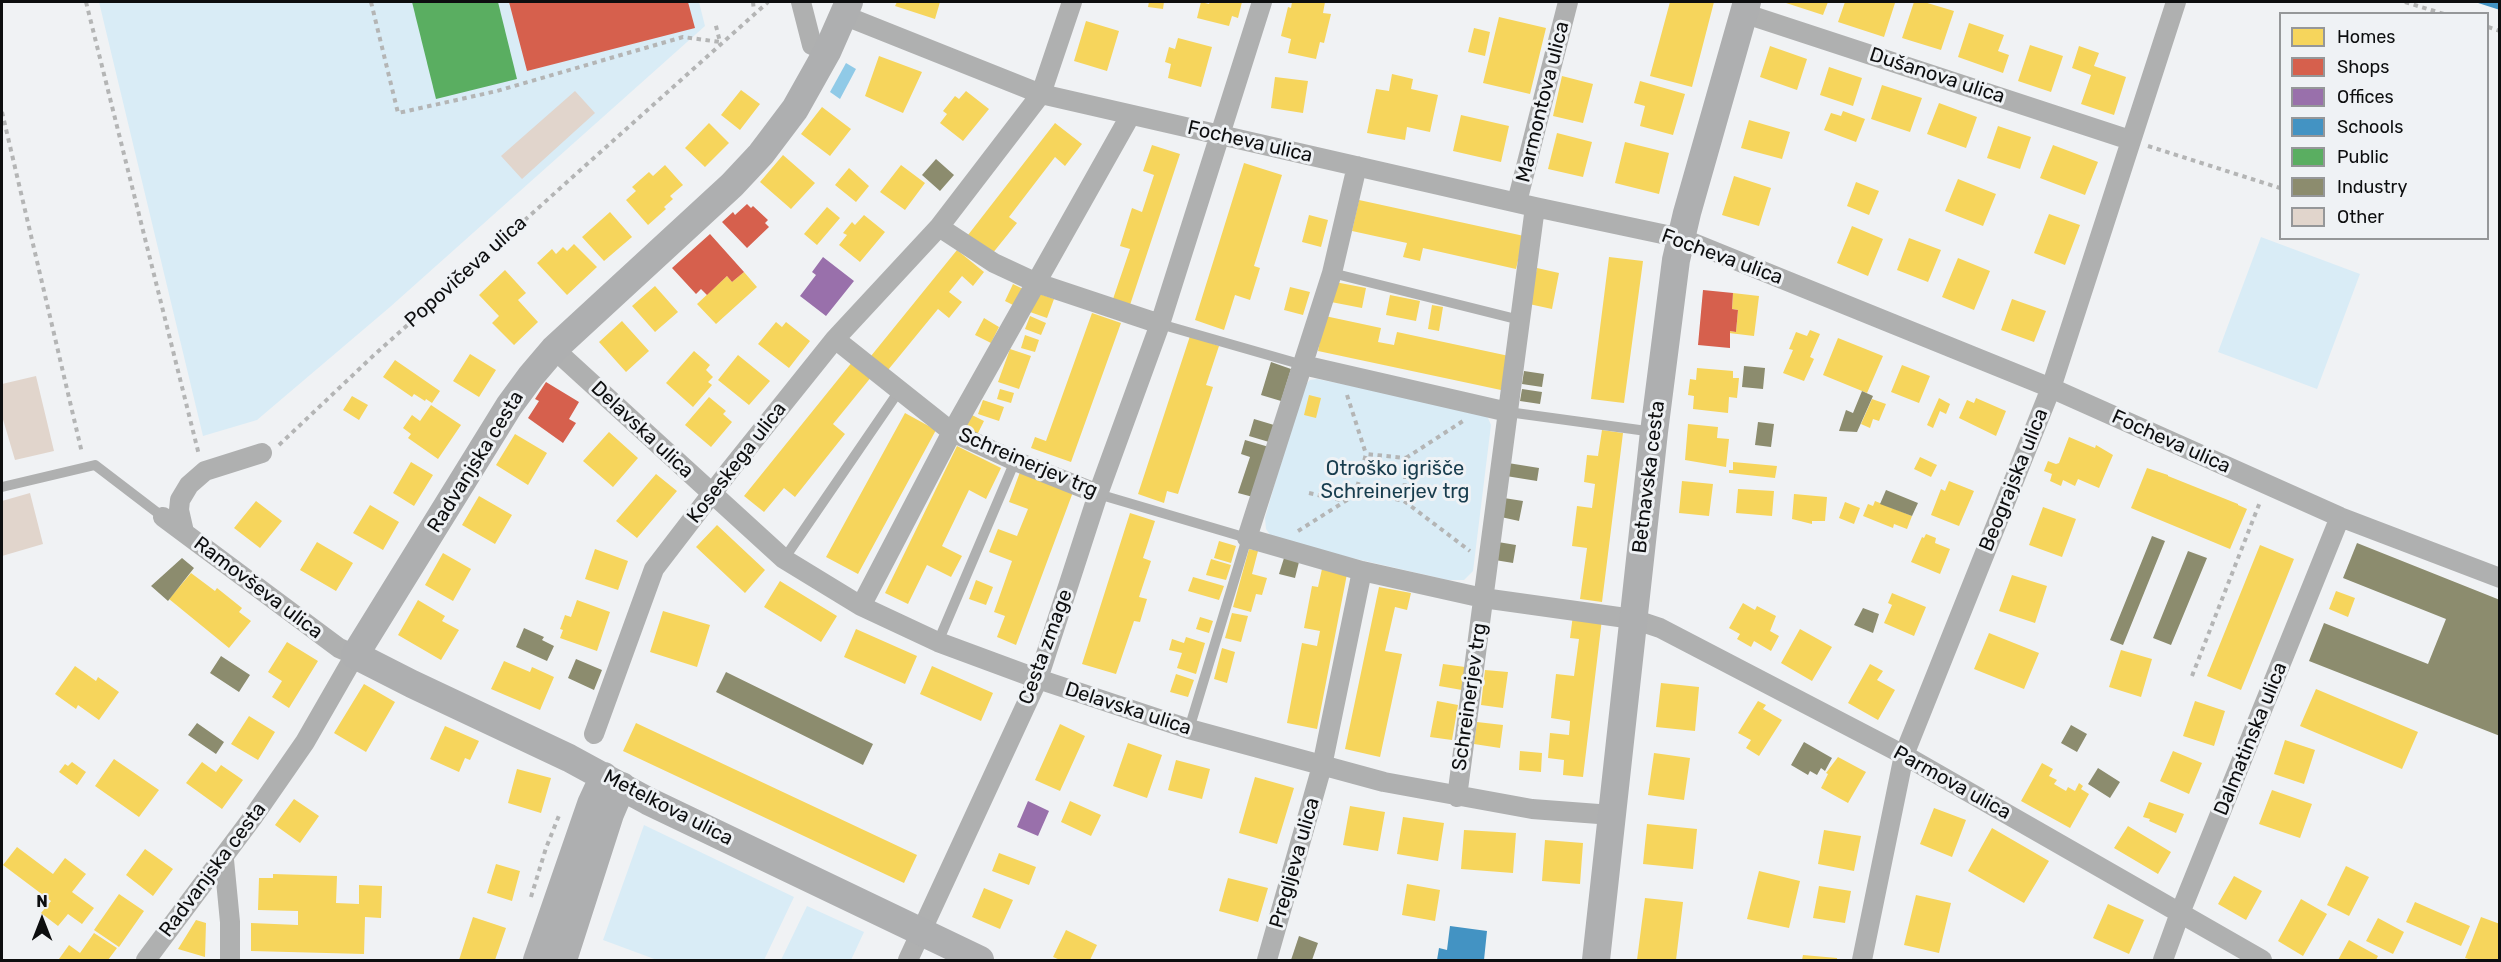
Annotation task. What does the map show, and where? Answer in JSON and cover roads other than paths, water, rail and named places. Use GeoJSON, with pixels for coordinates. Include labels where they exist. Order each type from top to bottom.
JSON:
{"type":"FeatureCollection","features":[{"type":"Feature","properties":{"kind":"street"},"geometry":{"type":"LineString","coordinates":[[801,2],[812,45],[826,52]]}},
{"type":"Feature","properties":{"kind":"street","name":"Koseskega ulica"},"geometry":{"type":"LineString","coordinates":[[594,734],[654,569],[835,339],[939,227],[1041,94],[1072,2]]}},
{"type":"Feature","properties":{"kind":"street","name":"Cesta zmage"},"geometry":{"type":"LineString","coordinates":[[908,960],[1038,680],[1098,494],[1160,324],[1262,2]]}},
{"type":"Feature","properties":{"kind":"street","name":"Marmontova ulica"},"geometry":{"type":"LineString","coordinates":[[1526,204],[1568,2]]}},
{"type":"Feature","properties":{"kind":"street","name":"Beograjska ulica"},"geometry":{"type":"LineString","coordinates":[[1862,960],[1904,755],[2051,388],[2176,2]]}},
{"type":"Feature","properties":{"kind":"street","name":"Dušanova ulica"},"geometry":{"type":"LineString","coordinates":[[1745,7],[2130,140]]}},
{"type":"Feature","properties":{"kind":"street","name":"Betnavska cesta"},"geometry":{"type":"LineString","coordinates":[[1596,960],[1654,432],[1681,238],[1745,7]]}},
{"type":"Feature","properties":{"kind":"street","name":"Radvanjska cesta"},"geometry":{"type":"LineString","coordinates":[[146,960],[224,860],[305,742],[509,406],[554,349],[723,193],[761,154],[795,109],[826,52],[846,8]]}},
{"type":"Feature","properties":{"kind":"street","name":"Focheva ulica"},"geometry":{"type":"LineString","coordinates":[[846,8],[1041,94],[1130,116],[1681,238],[2051,388],[2340,517],[2499,578]]}},
{"type":"Feature","properties":{"kind":"street"},"geometry":{"type":"LineString","coordinates":[[861,606],[952,432],[1130,116]]}},
{"type":"Feature","properties":{"kind":"street"},"geometry":{"type":"LineString","coordinates":[[1247,538],[1332,273],[1357,166]]}},
{"type":"Feature","properties":{"kind":"street","name":"Schreinerjev trg"},"geometry":{"type":"LineString","coordinates":[[1457,797],[1520,320],[1526,204]]}},
{"type":"Feature","properties":{"kind":"street"},"geometry":{"type":"LineString","coordinates":[[939,227],[994,263],[1037,284],[1160,324]]}},
{"type":"Feature","properties":{"kind":"street","name":"Schreinerjev trg"},"geometry":{"type":"LineString","coordinates":[[835,339],[952,432],[1015,461],[1098,494]]}},
{"type":"Feature","properties":{"kind":"street","name":"Delavska ulica"},"geometry":{"type":"LineString","coordinates":[[554,349],[784,559],[861,606],[938,642],[1038,680],[1189,729],[1384,782],[1457,797],[1532,808],[1612,815]]}},
{"type":"Feature","properties":{"kind":"street"},"geometry":{"type":"LineString","coordinates":[[1303,365],[1508,412]]}},
{"type":"Feature","properties":{"kind":"street"},"geometry":{"type":"LineString","coordinates":[[184,532],[179,510],[180,500],[189,485],[205,471],[262,453]]}},
{"type":"Feature","properties":{"kind":"street","name":"Ramovševa ulica"},"geometry":{"type":"LineString","coordinates":[[163,517],[339,648],[356,655]]}},
{"type":"Feature","properties":{"kind":"street","name":"Dalmatinska ulica"},"geometry":{"type":"LineString","coordinates":[[2163,960],[2340,517]]}},
{"type":"Feature","properties":{"kind":"street","name":"Schreinerjev trg"},"geometry":{"type":"LineString","coordinates":[[1247,538],[1362,571],[1483,598],[1633,619]]}},
{"type":"Feature","properties":{"kind":"street"},"geometry":{"type":"LineString","coordinates":[[1322,766],[1362,571]]}},
{"type":"Feature","properties":{"kind":"street","name":"Parmova ulica"},"geometry":{"type":"LineString","coordinates":[[1633,619],[1660,628],[1904,755],[2262,960]]}},
{"type":"Feature","properties":{"kind":"street","name":"Metelkova ulica"},"geometry":{"type":"LineString","coordinates":[[356,655],[613,781],[648,801],[980,960]]}},
{"type":"Feature","properties":{"kind":"street","name":"Pregljeva ulica"},"geometry":{"type":"LineString","coordinates":[[1267,960],[1322,766]]}},
{"type":"Feature","properties":{"kind":"street"},"geometry":{"type":"LineString","coordinates":[[537,960],[591,804],[613,781]]}},
{"type":"Feature","properties":{"kind":"street"},"geometry":{"type":"LineString","coordinates":[[563,960],[610,814],[613,781]]}},
{"type":"Feature","properties":{"kind":"street"},"geometry":{"type":"LineString","coordinates":[[224,860],[230,922],[230,960]]}},
{"type":"Feature","properties":{"kind":"lane"},"geometry":{"type":"LineString","coordinates":[[1332,273],[1520,320]]}},
{"type":"Feature","properties":{"kind":"lane"},"geometry":{"type":"LineString","coordinates":[[1160,324],[1303,365]]}},
{"type":"Feature","properties":{"kind":"lane"},"geometry":{"type":"LineString","coordinates":[[784,559],[899,391]]}},
{"type":"Feature","properties":{"kind":"lane"},"geometry":{"type":"LineString","coordinates":[[1508,412],[1654,432]]}},
{"type":"Feature","properties":{"kind":"lane"},"geometry":{"type":"LineString","coordinates":[[938,642],[1015,461]]}},
{"type":"Feature","properties":{"kind":"lane"},"geometry":{"type":"LineString","coordinates":[[2,487],[86,465],[95,465],[163,517]]}},
{"type":"Feature","properties":{"kind":"lane","name":"Schreinerjev trg"},"geometry":{"type":"LineString","coordinates":[[1098,494],[1247,538]]}},
{"type":"Feature","properties":{"kind":"lane"},"geometry":{"type":"LineString","coordinates":[[1189,729],[1247,538]]}},
{"type":"Feature","properties":{"kind":"water"},"geometry":{"type":"Polygon","coordinates":[[[846,63],[856,69],[840,99],[830,92],[846,63]]]}},
{"type":"Feature","properties":{"kind":"park label","name":"Otroško igrišče Schreinerjev trg"},"geometry":{"type":"Point","coordinates":[1395,480]}}]}
